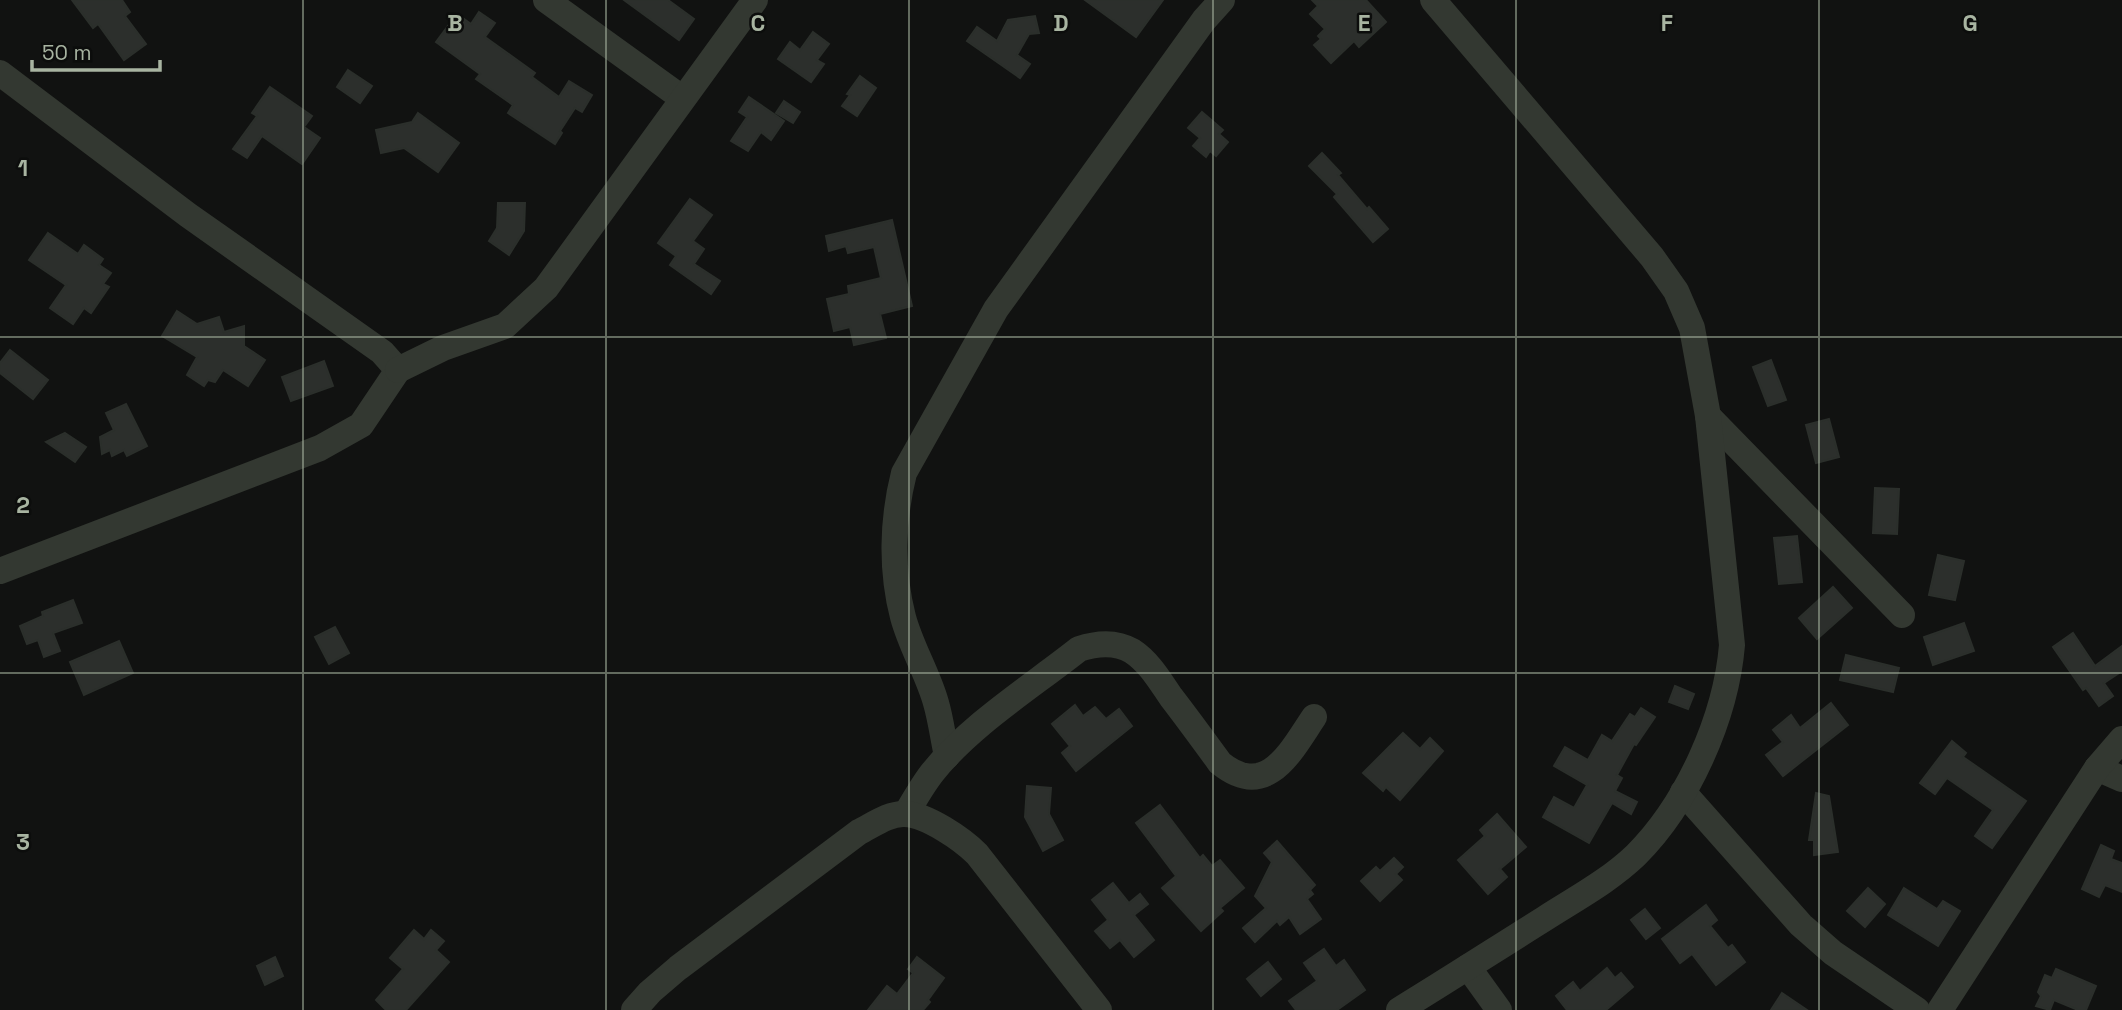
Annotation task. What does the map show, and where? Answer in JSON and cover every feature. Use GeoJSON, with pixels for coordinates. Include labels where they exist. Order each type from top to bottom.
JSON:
{"type":"FeatureCollection","features":[{"type":"Feature","properties":{"kind":"street"},"geometry":{"type":"LineString","coordinates":[[546,0],[682,98]]}},
{"type":"Feature","properties":{"kind":"street"},"geometry":{"type":"LineString","coordinates":[[0,571],[320,448],[361,425],[397,370],[443,348],[505,326],[532,303],[561,267],[755,0]]}},
{"type":"Feature","properties":{"kind":"street"},"geometry":{"type":"LineString","coordinates":[[947,756],[936,702],[904,620],[898,593],[894,541],[897,501],[904,473],[996,309],[1204,20],[1222,0]]}},
{"type":"Feature","properties":{"kind":"street"},"geometry":{"type":"LineString","coordinates":[[1399,1010],[1615,872],[1636,854],[1683,792],[1710,737],[1730,669],[1732,645],[1708,416],[1692,328],[1684,307],[1667,275],[1433,0]]}},
{"type":"Feature","properties":{"kind":"street"},"geometry":{"type":"LineString","coordinates":[[0,73],[188,215],[382,352],[397,370]]}},
{"type":"Feature","properties":{"kind":"street"},"geometry":{"type":"LineString","coordinates":[[1708,416],[1902,615]]}},
{"type":"Feature","properties":{"kind":"street"},"geometry":{"type":"LineString","coordinates":[[906,814],[931,774],[977,728],[1079,649],[1091,645],[1119,645],[1148,665],[1220,763],[1233,773],[1247,776],[1267,774],[1280,765],[1314,716]]}},
{"type":"Feature","properties":{"kind":"street"},"geometry":{"type":"LineString","coordinates":[[1940,1010],[2097,768],[2122,739]]}},
{"type":"Feature","properties":{"kind":"street"},"geometry":{"type":"LineString","coordinates":[[2097,768],[2122,779]]}},
{"type":"Feature","properties":{"kind":"street"},"geometry":{"type":"LineString","coordinates":[[1683,792],[1801,925],[1833,953],[1917,1010]]}},
{"type":"Feature","properties":{"kind":"street"},"geometry":{"type":"LineString","coordinates":[[634,1010],[678,968],[859,832],[886,818],[906,814],[961,839],[977,854],[1099,1010]]}},
{"type":"Feature","properties":{"kind":"street"},"geometry":{"type":"LineString","coordinates":[[1468,967],[1499,1010]]}},
{"type":"Feature","properties":{"kind":"building"},"geometry":{"type":"Polygon","coordinates":[[[72,0],[122,0],[130,12],[125,16],[146,44],[124,60],[98,24],[93,28],[72,0]]]}},
{"type":"Feature","properties":{"kind":"building"},"geometry":{"type":"Polygon","coordinates":[[[624,0],[668,0],[694,19],[679,40],[624,0]]]}},
{"type":"Feature","properties":{"kind":"building"},"geometry":{"type":"Polygon","coordinates":[[[1085,0],[1163,0],[1136,37],[1085,0]]]}},
{"type":"Feature","properties":{"kind":"building"},"geometry":{"type":"Polygon","coordinates":[[[1312,0],[1366,0],[1386,22],[1359,47],[1354,41],[1331,63],[1314,45],[1321,39],[1318,36],[1325,29],[1310,14],[1318,6],[1312,0]]]}},
{"type":"Feature","properties":{"kind":"building"},"geometry":{"type":"Polygon","coordinates":[[[479,12],[495,23],[485,37],[535,73],[532,77],[559,97],[569,81],[592,95],[582,112],[575,108],[555,144],[508,113],[513,105],[476,79],[480,74],[436,42],[457,14],[471,24],[479,12]]]}},
{"type":"Feature","properties":{"kind":"building"},"geometry":{"type":"Polygon","coordinates":[[[1035,16],[1039,33],[1029,34],[1017,55],[1030,64],[1020,78],[967,41],[977,27],[997,41],[1008,20],[1035,16]]]}},
{"type":"Feature","properties":{"kind":"building"},"geometry":{"type":"Polygon","coordinates":[[[813,32],[829,44],[817,60],[824,64],[811,82],[778,59],[790,42],[800,50],[813,32]]]}},
{"type":"Feature","properties":{"kind":"building"},"geometry":{"type":"Polygon","coordinates":[[[348,70],[372,86],[360,103],[337,87],[348,70]]]}},
{"type":"Feature","properties":{"kind":"building"},"geometry":{"type":"Polygon","coordinates":[[[860,76],[876,88],[857,116],[842,106],[860,76]]]}},
{"type":"Feature","properties":{"kind":"building"},"geometry":{"type":"Polygon","coordinates":[[[270,87],[312,116],[304,127],[320,138],[302,164],[262,136],[247,158],[233,149],[257,116],[252,113],[270,87]]]}},
{"type":"Feature","properties":{"kind":"building"},"geometry":{"type":"Polygon","coordinates":[[[749,97],[784,121],[771,140],[761,132],[748,151],[731,141],[747,117],[739,112],[749,97]]]}},
{"type":"Feature","properties":{"kind":"building"},"geometry":{"type":"Polygon","coordinates":[[[784,101],[800,112],[793,123],[776,113],[784,101]]]}},
{"type":"Feature","properties":{"kind":"building"},"geometry":{"type":"Polygon","coordinates":[[[1202,112],[1223,130],[1219,134],[1228,142],[1216,156],[1210,151],[1206,157],[1193,146],[1200,138],[1188,128],[1202,112]]]}},
{"type":"Feature","properties":{"kind":"building"},"geometry":{"type":"Polygon","coordinates":[[[418,113],[459,143],[438,172],[404,148],[381,153],[376,130],[412,122],[418,113]]]}},
{"type":"Feature","properties":{"kind":"building"},"geometry":{"type":"Polygon","coordinates":[[[1322,153],[1341,173],[1338,175],[1367,209],[1369,207],[1388,229],[1373,242],[1334,197],[1337,194],[1309,166],[1322,153]]]}},
{"type":"Feature","properties":{"kind":"building"},"geometry":{"type":"Polygon","coordinates":[[[690,199],[712,215],[693,241],[704,249],[694,264],[720,281],[711,294],[670,265],[676,256],[658,243],[690,199]]]}},
{"type":"Feature","properties":{"kind":"building"},"geometry":{"type":"Polygon","coordinates":[[[498,203],[525,203],[524,231],[509,255],[489,241],[497,228],[498,203]]]}},
{"type":"Feature","properties":{"kind":"building"},"geometry":{"type":"Polygon","coordinates":[[[892,220],[912,306],[880,314],[886,338],[854,345],[850,327],[834,331],[827,299],[849,294],[848,286],[881,278],[874,247],[848,253],[846,246],[829,251],[826,236],[892,220]]]}},
{"type":"Feature","properties":{"kind":"building"},"geometry":{"type":"Polygon","coordinates":[[[48,233],[78,254],[84,245],[103,259],[99,265],[111,273],[103,284],[109,287],[91,313],[84,308],[73,324],[50,308],[66,285],[29,260],[48,233]]]}},
{"type":"Feature","properties":{"kind":"building"},"geometry":{"type":"Polygon","coordinates":[[[177,311],[197,324],[219,317],[224,332],[244,326],[244,346],[265,360],[248,386],[223,370],[215,382],[208,380],[204,386],[187,375],[197,357],[162,336],[177,311]]]}},
{"type":"Feature","properties":{"kind":"building"},"geometry":{"type":"Polygon","coordinates":[[[10,350],[48,380],[33,399],[0,373],[0,363],[10,350]]]}},
{"type":"Feature","properties":{"kind":"building"},"geometry":{"type":"Polygon","coordinates":[[[1771,360],[1786,400],[1768,406],[1753,367],[1771,360]]]}},
{"type":"Feature","properties":{"kind":"building"},"geometry":{"type":"Polygon","coordinates":[[[324,361],[333,386],[291,401],[282,377],[324,361]]]}},
{"type":"Feature","properties":{"kind":"building"},"geometry":{"type":"Polygon","coordinates":[[[126,404],[147,446],[127,456],[124,450],[112,456],[110,450],[102,454],[100,437],[114,430],[106,413],[126,404]]]}},
{"type":"Feature","properties":{"kind":"building"},"geometry":{"type":"Polygon","coordinates":[[[1829,419],[1839,457],[1816,463],[1806,425],[1829,419]]]}},
{"type":"Feature","properties":{"kind":"building"},"geometry":{"type":"Polygon","coordinates":[[[65,433],[86,447],[75,462],[46,442],[65,433]]]}},
{"type":"Feature","properties":{"kind":"building"},"geometry":{"type":"Polygon","coordinates":[[[1875,488],[1899,489],[1897,534],[1873,533],[1875,488]]]}},
{"type":"Feature","properties":{"kind":"building"},"geometry":{"type":"Polygon","coordinates":[[[1797,536],[1802,582],[1779,584],[1774,538],[1797,536]]]}},
{"type":"Feature","properties":{"kind":"building"},"geometry":{"type":"Polygon","coordinates":[[[1938,555],[1964,561],[1955,600],[1929,595],[1938,555]]]}},
{"type":"Feature","properties":{"kind":"building"},"geometry":{"type":"Polygon","coordinates":[[[1833,587],[1852,608],[1817,639],[1799,618],[1833,587]]]}},
{"type":"Feature","properties":{"kind":"building"},"geometry":{"type":"Polygon","coordinates":[[[73,600],[82,623],[53,633],[60,651],[44,657],[38,640],[27,644],[20,626],[43,616],[42,612],[73,600]]]}},
{"type":"Feature","properties":{"kind":"building"},"geometry":{"type":"Polygon","coordinates":[[[1964,623],[1974,651],[1933,665],[1924,637],[1964,623]]]}},
{"type":"Feature","properties":{"kind":"building"},"geometry":{"type":"Polygon","coordinates":[[[335,627],[349,653],[329,664],[315,637],[335,627]]]}},
{"type":"Feature","properties":{"kind":"building"},"geometry":{"type":"Polygon","coordinates":[[[2073,633],[2095,666],[2122,646],[2122,671],[2104,683],[2113,696],[2099,706],[2086,688],[2083,690],[2053,647],[2073,633]]]}},
{"type":"Feature","properties":{"kind":"building"},"geometry":{"type":"Polygon","coordinates":[[[119,641],[133,673],[84,695],[70,662],[119,641]]]}},
{"type":"Feature","properties":{"kind":"building"},"geometry":{"type":"Polygon","coordinates":[[[1846,655],[1899,668],[1893,692],[1840,680],[1846,655]]]}},
{"type":"Feature","properties":{"kind":"building"},"geometry":{"type":"Polygon","coordinates":[[[1675,686],[1694,694],[1688,709],[1669,702],[1675,686]]]}},
{"type":"Feature","properties":{"kind":"building"},"geometry":{"type":"Polygon","coordinates":[[[1831,703],[1848,725],[1783,776],[1766,755],[1783,742],[1773,730],[1791,715],[1800,728],[1831,703]]]}},
{"type":"Feature","properties":{"kind":"building"},"geometry":{"type":"Polygon","coordinates":[[[1075,705],[1083,716],[1095,707],[1106,719],[1119,709],[1132,726],[1076,771],[1062,753],[1070,746],[1052,724],[1075,705]]]}},
{"type":"Feature","properties":{"kind":"building"},"geometry":{"type":"Polygon","coordinates":[[[1641,708],[1655,717],[1636,745],[1634,744],[1617,775],[1622,778],[1615,791],[1637,802],[1631,814],[1612,803],[1589,843],[1543,817],[1554,797],[1574,808],[1587,785],[1554,766],[1565,747],[1588,760],[1602,735],[1612,741],[1630,714],[1635,717],[1641,708]]]}},
{"type":"Feature","properties":{"kind":"building"},"geometry":{"type":"Polygon","coordinates":[[[1403,733],[1420,749],[1430,738],[1443,751],[1400,800],[1386,787],[1383,791],[1363,773],[1403,733]]]}},
{"type":"Feature","properties":{"kind":"building"},"geometry":{"type":"Polygon","coordinates":[[[1952,741],[1966,753],[1963,757],[2026,801],[1992,848],[1975,836],[1993,810],[1947,778],[1935,794],[1920,783],[1952,741]]]}},
{"type":"Feature","properties":{"kind":"building"},"geometry":{"type":"Polygon","coordinates":[[[1027,786],[1051,788],[1049,814],[1063,840],[1043,851],[1025,817],[1027,786]]]}},
{"type":"Feature","properties":{"kind":"building"},"geometry":{"type":"Polygon","coordinates":[[[1816,793],[1829,796],[1838,852],[1814,855],[1814,840],[1809,840],[1816,793]]]}},
{"type":"Feature","properties":{"kind":"building"},"geometry":{"type":"Polygon","coordinates":[[[1160,805],[1200,858],[1203,855],[1212,866],[1220,860],[1244,888],[1220,908],[1223,911],[1201,931],[1162,888],[1176,876],[1136,823],[1160,805]]]}},
{"type":"Feature","properties":{"kind":"building"},"geometry":{"type":"Polygon","coordinates":[[[1497,814],[1526,847],[1500,869],[1507,877],[1488,894],[1458,860],[1485,836],[1480,830],[1497,814]]]}},
{"type":"Feature","properties":{"kind":"building"},"geometry":{"type":"Polygon","coordinates":[[[1277,841],[1315,885],[1310,890],[1313,894],[1307,899],[1321,919],[1300,934],[1289,917],[1280,925],[1277,921],[1255,942],[1243,928],[1266,908],[1255,896],[1272,862],[1264,853],[1277,841]]]}},
{"type":"Feature","properties":{"kind":"building"},"geometry":{"type":"Polygon","coordinates":[[[2101,845],[2114,851],[2111,859],[2122,863],[2122,892],[2105,885],[2099,897],[2082,889],[2101,845]]]}},
{"type":"Feature","properties":{"kind":"building"},"geometry":{"type":"Polygon","coordinates":[[[1394,858],[1403,867],[1396,874],[1402,880],[1380,901],[1361,881],[1376,867],[1380,871],[1394,858]]]}},
{"type":"Feature","properties":{"kind":"building"},"geometry":{"type":"Polygon","coordinates":[[[1113,883],[1129,903],[1140,894],[1148,904],[1134,915],[1154,940],[1134,957],[1120,940],[1110,948],[1095,931],[1108,920],[1092,900],[1113,883]]]}},
{"type":"Feature","properties":{"kind":"building"},"geometry":{"type":"Polygon","coordinates":[[[1868,888],[1885,904],[1865,927],[1847,911],[1868,888]]]}},
{"type":"Feature","properties":{"kind":"building"},"geometry":{"type":"Polygon","coordinates":[[[1904,888],[1937,909],[1943,901],[1960,911],[1938,946],[1888,915],[1904,888]]]}},
{"type":"Feature","properties":{"kind":"building"},"geometry":{"type":"Polygon","coordinates":[[[1706,905],[1717,920],[1710,926],[1728,948],[1732,945],[1745,962],[1716,985],[1692,954],[1680,963],[1662,939],[1706,905]]]}},
{"type":"Feature","properties":{"kind":"building"},"geometry":{"type":"Polygon","coordinates":[[[1645,909],[1660,928],[1646,939],[1631,920],[1645,909]]]}},
{"type":"Feature","properties":{"kind":"building"},"geometry":{"type":"Polygon","coordinates":[[[414,930],[424,939],[431,930],[444,941],[436,950],[449,962],[406,1010],[386,1010],[376,1000],[403,969],[390,958],[414,930]]]}},
{"type":"Feature","properties":{"kind":"building"},"geometry":{"type":"Polygon","coordinates":[[[1324,949],[1336,966],[1344,960],[1365,990],[1337,1010],[1296,1010],[1289,1001],[1317,981],[1304,963],[1324,949]]]}},
{"type":"Feature","properties":{"kind":"building"},"geometry":{"type":"Polygon","coordinates":[[[275,957],[283,976],[265,985],[257,966],[275,957]]]}},
{"type":"Feature","properties":{"kind":"building"},"geometry":{"type":"Polygon","coordinates":[[[917,957],[944,978],[923,1010],[868,1010],[887,986],[897,994],[913,973],[908,969],[917,957]]]}},
{"type":"Feature","properties":{"kind":"building"},"geometry":{"type":"Polygon","coordinates":[[[1268,962],[1281,979],[1261,996],[1247,979],[1268,962]]]}},
{"type":"Feature","properties":{"kind":"building"},"geometry":{"type":"Polygon","coordinates":[[[1607,968],[1615,978],[1621,973],[1633,987],[1606,1010],[1567,1010],[1556,996],[1573,982],[1580,991],[1607,968]]]}},
{"type":"Feature","properties":{"kind":"building"},"geometry":{"type":"Polygon","coordinates":[[[2056,969],[2096,986],[2086,1010],[2078,1010],[2054,1000],[2050,1010],[2036,1006],[2045,975],[2052,978],[2056,969]]]}},
{"type":"Feature","properties":{"kind":"building"},"geometry":{"type":"Polygon","coordinates":[[[1782,993],[1807,1010],[1771,1010],[1782,993]]]}}]}
